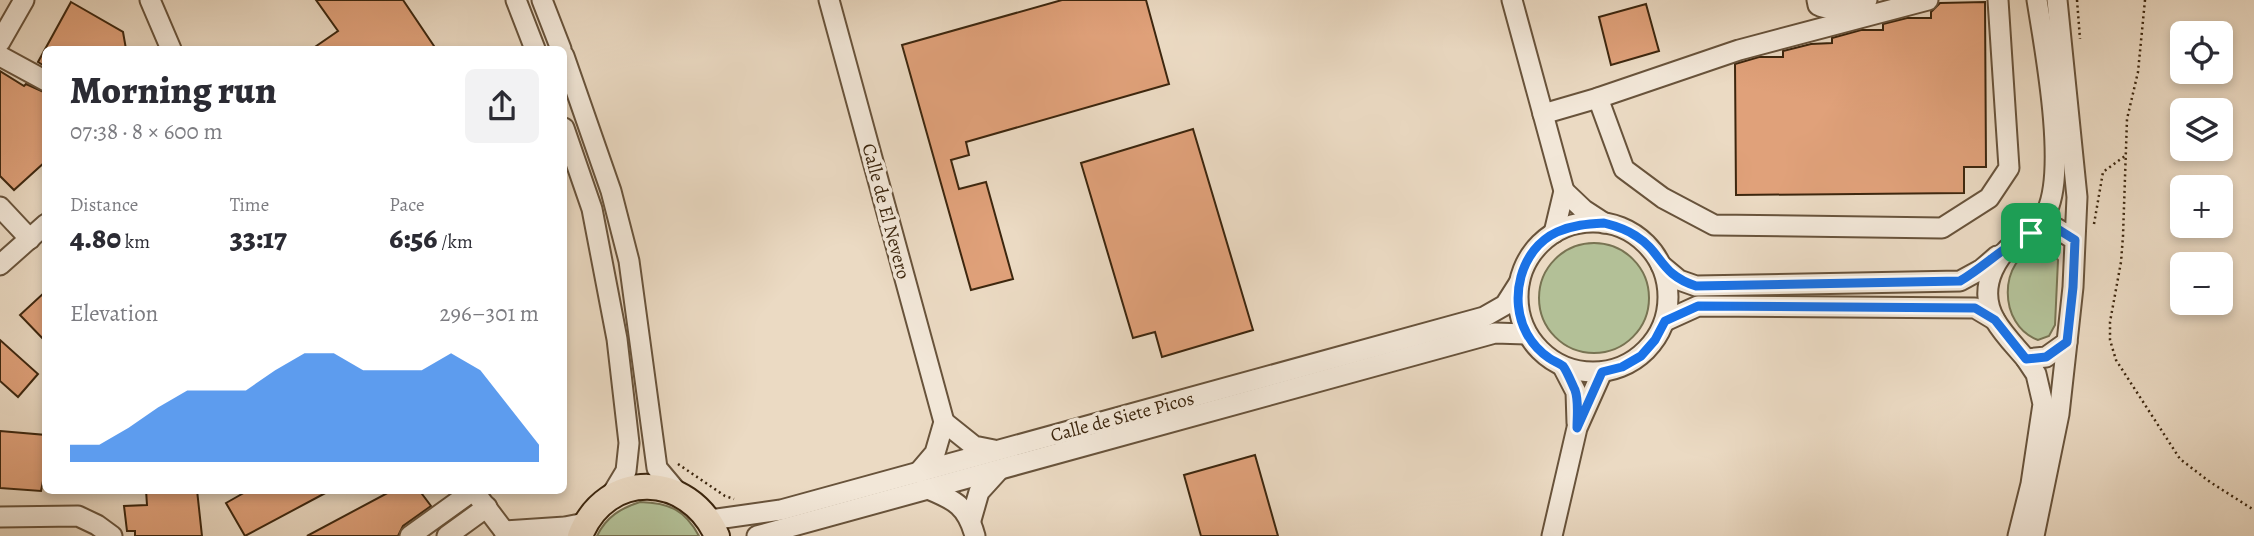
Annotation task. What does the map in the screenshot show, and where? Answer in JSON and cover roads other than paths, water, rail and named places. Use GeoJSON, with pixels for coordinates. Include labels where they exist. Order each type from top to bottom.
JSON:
{"type":"FeatureCollection","features":[{"type":"Feature","properties":{"kind":"main road"},"geometry":{"type":"LineString","coordinates":[[582,529],[597,508],[611,496],[633,488],[656,487],[678,493],[696,504],[713,528]]}},
{"type":"Feature","properties":{"kind":"street"},"geometry":{"type":"LineString","coordinates":[[0,41],[24,0]]}},
{"type":"Feature","properties":{"kind":"street"},"geometry":{"type":"LineString","coordinates":[[150,0],[170,46]]}},
{"type":"Feature","properties":{"kind":"street"},"geometry":{"type":"LineString","coordinates":[[516,0],[534,46]]}},
{"type":"Feature","properties":{"kind":"street"},"geometry":{"type":"LineString","coordinates":[[542,0],[560,46]]}},
{"type":"Feature","properties":{"kind":"street","name":"Calle de El Nevero"},"geometry":{"type":"LineString","coordinates":[[829,0],[944,422]]}},
{"type":"Feature","properties":{"kind":"street"},"geometry":{"type":"LineString","coordinates":[[1512,0],[1564,191],[1554,233]]}},
{"type":"Feature","properties":{"kind":"street"},"geometry":{"type":"LineString","coordinates":[[1816,0],[1818,5],[1824,8],[1834,9],[1867,0]]}},
{"type":"Feature","properties":{"kind":"street"},"geometry":{"type":"LineString","coordinates":[[1543,114],[1739,50],[1928,0]]}},
{"type":"Feature","properties":{"kind":"street"},"geometry":{"type":"LineString","coordinates":[[1598,98],[1624,169],[1663,198],[1714,225],[1941,228],[1989,198],[2009,168],[1998,0]]}},
{"type":"Feature","properties":{"kind":"street"},"geometry":{"type":"LineString","coordinates":[[2031,233],[2046,213],[2056,178],[2049,81],[2037,0]]}},
{"type":"Feature","properties":{"kind":"street"},"geometry":{"type":"LineString","coordinates":[[2034,536],[2059,414],[2073,287],[2077,197],[2057,0]]}},
{"type":"Feature","properties":{"kind":"street"},"geometry":{"type":"LineString","coordinates":[[0,56],[42,79]]}},
{"type":"Feature","properties":{"kind":"street"},"geometry":{"type":"LineString","coordinates":[[567,64],[611,191],[629,261],[657,468],[678,493]]}},
{"type":"Feature","properties":{"kind":"street"},"geometry":{"type":"LineString","coordinates":[[567,137],[592,209],[617,339],[629,443],[626,471],[611,496]]}},
{"type":"Feature","properties":{"kind":"street"},"geometry":{"type":"LineString","coordinates":[[1564,191],[1584,210],[1604,223],[1638,236],[1661,264],[1679,280],[1696,286],[1960,281],[1982,269],[2004,250],[2031,233],[2056,228],[2075,240]]}},
{"type":"Feature","properties":{"kind":"street"},"geometry":{"type":"LineString","coordinates":[[0,207],[30,239]]}},
{"type":"Feature","properties":{"kind":"street"},"geometry":{"type":"LineString","coordinates":[[1604,223],[1578,224],[1554,233],[1538,246],[1526,264],[1519,283],[1520,318],[1527,334],[1549,359],[1563,367],[1582,372],[1602,372],[1622,367],[1641,356],[1655,340],[1665,321],[1668,292],[1661,264]]}},
{"type":"Feature","properties":{"kind":"street"},"geometry":{"type":"LineString","coordinates":[[0,265],[42,228]]}},
{"type":"Feature","properties":{"kind":"street"},"geometry":{"type":"LineString","coordinates":[[2004,250],[1991,274],[1987,296],[1995,320],[2036,374],[2043,404],[2031,484],[2018,536]]}},
{"type":"Feature","properties":{"kind":"street","name":"Calle de Siete Picos"},"geometry":{"type":"LineString","coordinates":[[757,536],[923,481],[1484,317],[1505,305],[1519,283]]}},
{"type":"Feature","properties":{"kind":"street"},"geometry":{"type":"LineString","coordinates":[[1665,321],[1698,306],[1975,308],[1995,320]]}},
{"type":"Feature","properties":{"kind":"street","name":"Calle de Siete Picos"},"geometry":{"type":"LineString","coordinates":[[998,460],[1495,333],[1527,334]]}},
{"type":"Feature","properties":{"kind":"street"},"geometry":{"type":"LineString","coordinates":[[2026,359],[2046,357],[2067,342]]}},
{"type":"Feature","properties":{"kind":"street"},"geometry":{"type":"LineString","coordinates":[[1563,367],[1576,392],[1577,428]]}},
{"type":"Feature","properties":{"kind":"street"},"geometry":{"type":"LineString","coordinates":[[1552,536],[1577,428],[1602,372]]}},
{"type":"Feature","properties":{"kind":"street"},"geometry":{"type":"LineString","coordinates":[[944,422],[974,446],[998,460],[979,492],[973,528],[954,499],[923,481],[944,422]]}},
{"type":"Feature","properties":{"kind":"street","name":"Calle de Siete Picos"},"geometry":{"type":"LineString","coordinates":[[713,528],[744,517],[923,481]]}},
{"type":"Feature","properties":{"kind":"street"},"geometry":{"type":"LineString","coordinates":[[410,536],[468,494]]}},
{"type":"Feature","properties":{"kind":"street"},"geometry":{"type":"LineString","coordinates":[[477,494],[508,534],[565,527],[582,529]]}},
{"type":"Feature","properties":{"kind":"street"},"geometry":{"type":"LineString","coordinates":[[447,536],[487,507]]}},
{"type":"Feature","properties":{"kind":"street"},"geometry":{"type":"LineString","coordinates":[[0,517],[78,516],[112,536]]}}]}
